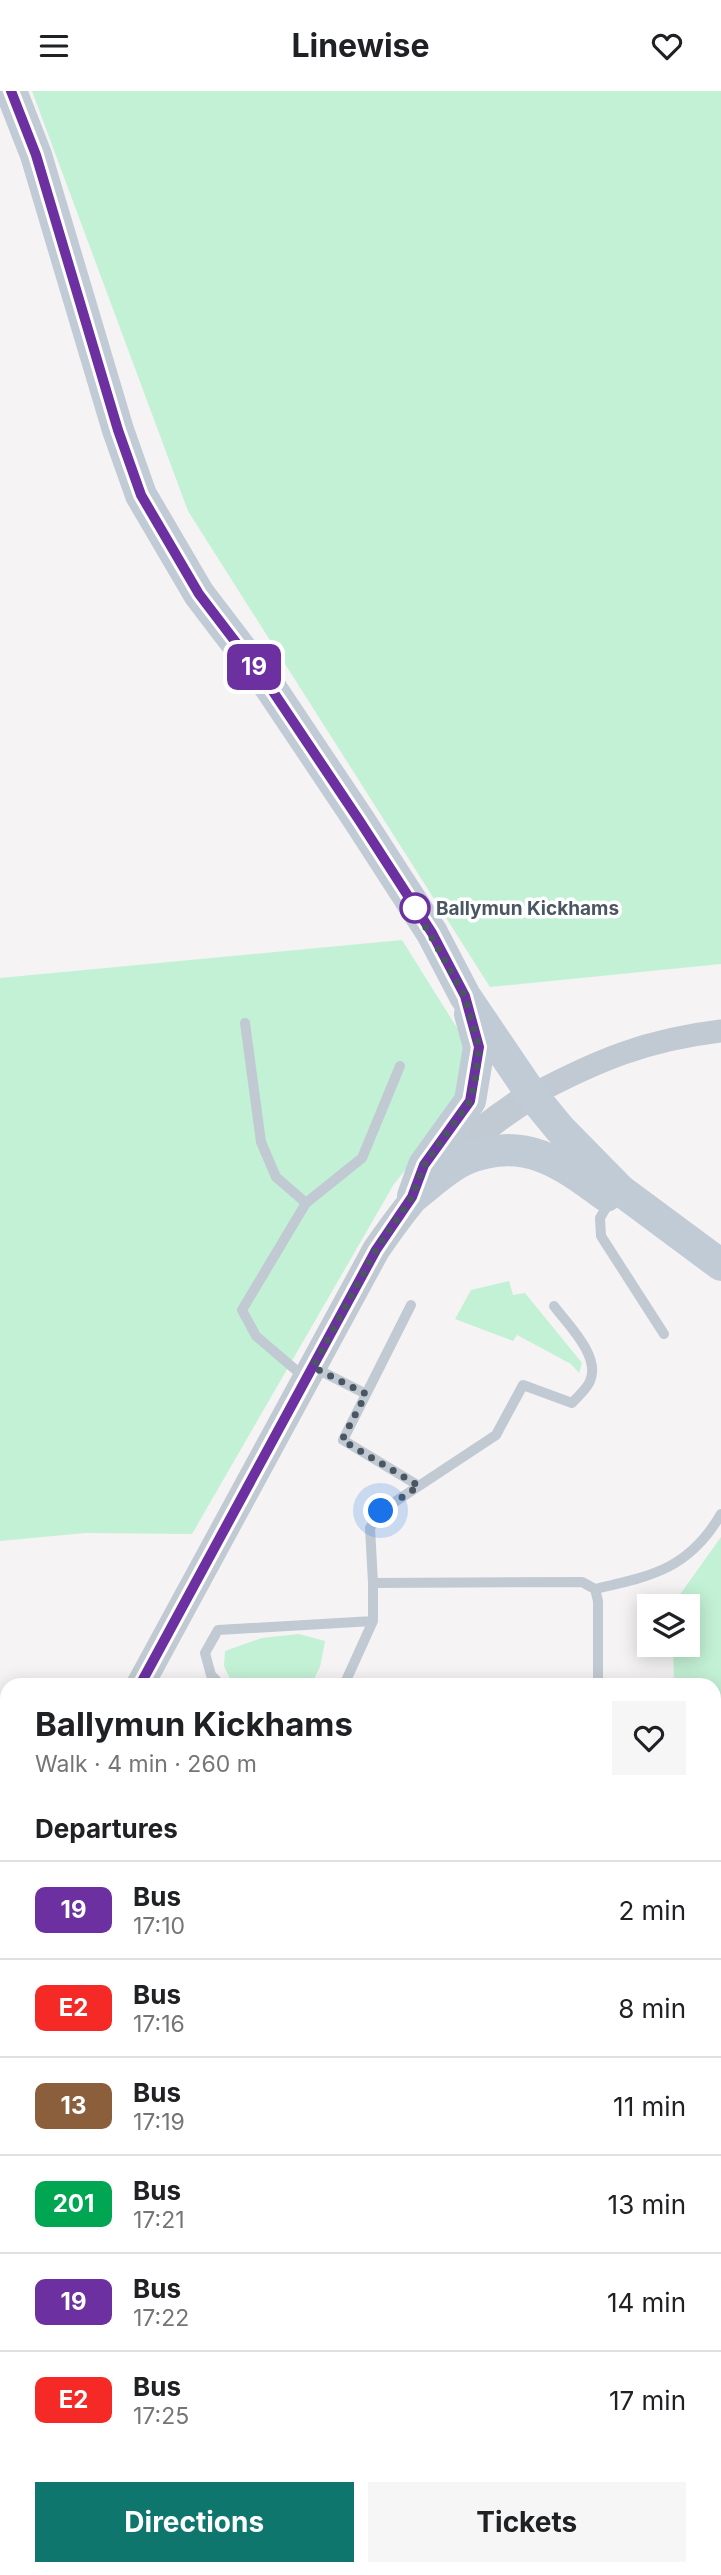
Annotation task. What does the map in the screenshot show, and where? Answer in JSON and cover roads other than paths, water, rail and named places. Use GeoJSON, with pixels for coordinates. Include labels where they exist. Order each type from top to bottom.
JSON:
{"type":"FeatureCollection","features":[{"type":"Feature","properties":{"kind":"main road"},"geometry":{"type":"LineString","coordinates":[[11,91],[36,155],[118,430],[141,495],[199,594],[270,687],[359,820],[432,933],[465,996],[532,1095],[560,1129],[620,1190],[721,1265]]}},
{"type":"Feature","properties":{"kind":"main road"},"geometry":{"type":"LineString","coordinates":[[412,1197],[424,1165],[470,1101],[479,1047],[465,996]]}},
{"type":"Feature","properties":{"kind":"main road"},"geometry":{"type":"LineString","coordinates":[[412,1197],[464,1159],[497,1150],[536,1152],[579,1176],[623,1209],[678,1235]]}},
{"type":"Feature","properties":{"kind":"street"},"geometry":{"type":"LineString","coordinates":[[144,1678],[376,1250],[412,1197],[461,1146],[532,1095],[596,1062],[674,1037],[721,1031]]}},
{"type":"Feature","properties":{"kind":"lane"},"geometry":{"type":"LineString","coordinates":[[245,1023],[251,1085],[261,1142],[276,1177],[306,1203]]}},
{"type":"Feature","properties":{"kind":"lane"},"geometry":{"type":"LineString","coordinates":[[366,1394],[309,1373],[256,1336],[242,1310],[306,1203],[362,1158],[400,1066]]}},
{"type":"Feature","properties":{"kind":"lane"},"geometry":{"type":"LineString","coordinates":[[610,1199],[600,1218],[601,1236],[664,1335]]}},
{"type":"Feature","properties":{"kind":"lane"},"geometry":{"type":"LineString","coordinates":[[411,1305],[342,1440],[419,1486]]}},
{"type":"Feature","properties":{"kind":"lane"},"geometry":{"type":"LineString","coordinates":[[347,1678],[373,1621],[370,1528],[381,1511],[496,1435],[523,1385],[572,1403],[590,1381],[593,1367],[588,1353],[554,1306]]}},
{"type":"Feature","properties":{"kind":"lane"},"geometry":{"type":"LineString","coordinates":[[373,1583],[436,1580],[582,1582],[595,1589],[656,1575],[678,1563],[709,1536],[721,1514]]}},
{"type":"Feature","properties":{"kind":"lane"},"geometry":{"type":"LineString","coordinates":[[595,1589],[598,1601],[598,1678]]}},
{"type":"Feature","properties":{"kind":"lane"},"geometry":{"type":"LineString","coordinates":[[214,1678],[205,1653],[218,1630],[373,1621]]}},
{"type":"Feature","properties":{"kind":"place","name":"Ballymun Kickhams"},"geometry":{"type":"Point","coordinates":[415,908]}}]}
